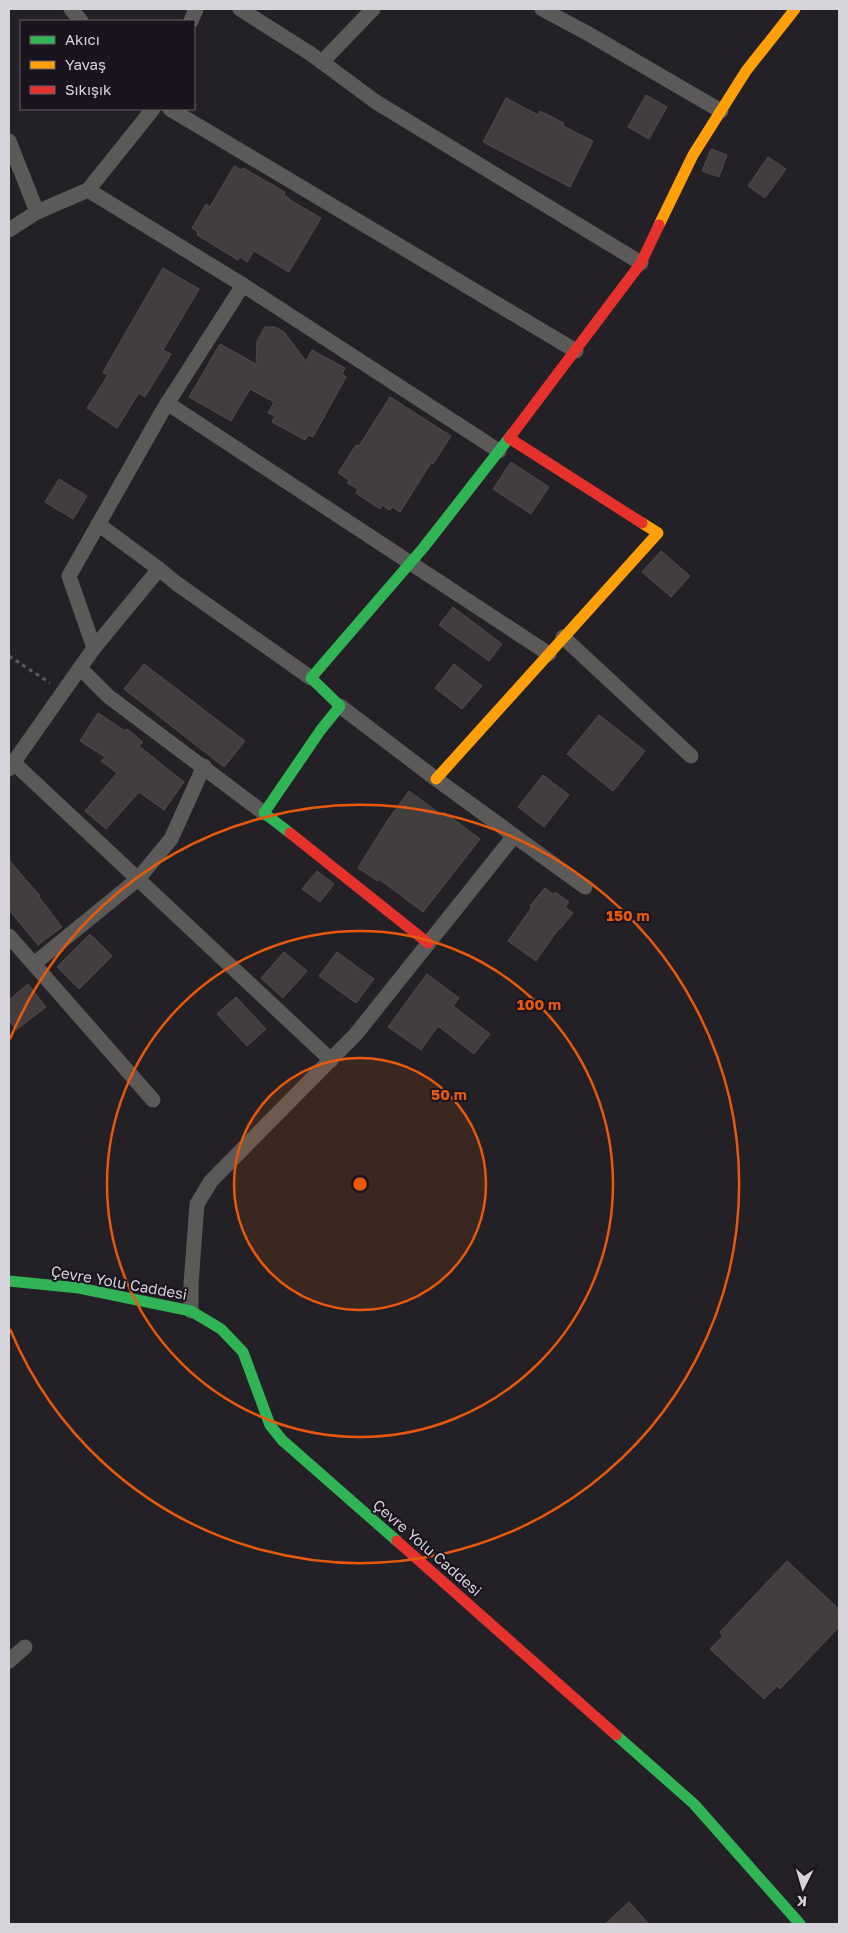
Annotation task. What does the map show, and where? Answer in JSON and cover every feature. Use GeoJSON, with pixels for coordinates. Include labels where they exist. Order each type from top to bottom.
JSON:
{"type":"FeatureCollection","features":[{"type":"Feature","properties":{"kind":"street"},"geometry":{"type":"LineString","coordinates":[[71,9],[80,20]]}},
{"type":"Feature","properties":{"kind":"street"},"geometry":{"type":"LineString","coordinates":[[240,9],[322,62],[376,102],[641,263]]}},
{"type":"Feature","properties":{"kind":"street"},"geometry":{"type":"LineString","coordinates":[[322,62],[373,9]]}},
{"type":"Feature","properties":{"kind":"street"},"geometry":{"type":"LineString","coordinates":[[542,9],[721,111]]}},
{"type":"Feature","properties":{"kind":"street"},"geometry":{"type":"LineString","coordinates":[[311,678],[410,563],[576,351],[641,263],[693,156],[746,71],[795,9]]}},
{"type":"Feature","properties":{"kind":"street"},"geometry":{"type":"LineString","coordinates":[[9,230],[37,212],[88,190],[152,110]]}},
{"type":"Feature","properties":{"kind":"street"},"geometry":{"type":"LineString","coordinates":[[172,110],[576,351]]}},
{"type":"Feature","properties":{"kind":"street"},"geometry":{"type":"LineString","coordinates":[[9,141],[37,212]]}},
{"type":"Feature","properties":{"kind":"street"},"geometry":{"type":"LineString","coordinates":[[88,190],[243,285],[499,450]]}},
{"type":"Feature","properties":{"kind":"street"},"geometry":{"type":"LineString","coordinates":[[94,648],[69,576],[167,403],[243,285]]}},
{"type":"Feature","properties":{"kind":"street"},"geometry":{"type":"LineString","coordinates":[[167,403],[549,654]]}},
{"type":"Feature","properties":{"kind":"street"},"geometry":{"type":"LineString","coordinates":[[436,779],[658,532],[509,438]]}},
{"type":"Feature","properties":{"kind":"street"},"geometry":{"type":"LineString","coordinates":[[98,524],[176,583],[311,678],[340,706],[584,887]]}},
{"type":"Feature","properties":{"kind":"street"},"geometry":{"type":"LineString","coordinates":[[159,569],[94,648],[12,766],[138,879],[331,1060]]}},
{"type":"Feature","properties":{"kind":"street"},"geometry":{"type":"LineString","coordinates":[[564,638],[692,756]]}},
{"type":"Feature","properties":{"kind":"street"},"geometry":{"type":"LineString","coordinates":[[80,668],[108,696],[204,766],[428,943]]}},
{"type":"Feature","properties":{"kind":"street"},"geometry":{"type":"LineString","coordinates":[[264,814],[320,731],[340,706]]}},
{"type":"Feature","properties":{"kind":"street"},"geometry":{"type":"LineString","coordinates":[[34,964],[138,879],[171,839],[204,766]]}},
{"type":"Feature","properties":{"kind":"street"},"geometry":{"type":"LineString","coordinates":[[191,1311],[191,1284],[197,1204],[212,1181],[356,1034],[514,836]]}},
{"type":"Feature","properties":{"kind":"street"},"geometry":{"type":"LineString","coordinates":[[9,936],[153,1100]]}},
{"type":"Feature","properties":{"kind":"street","name":"Çevre Yolu Caddesi"},"geometry":{"type":"LineString","coordinates":[[9,1281],[79,1288],[139,1299],[191,1311],[221,1329],[243,1352],[264,1412],[282,1440],[694,1804],[800,1924]]}},
{"type":"Feature","properties":{"kind":"street"},"geometry":{"type":"LineString","coordinates":[[9,1661],[24,1647]]}},
{"type":"Feature","properties":{"kind":"path"},"geometry":{"type":"LineString","coordinates":[[9,656],[64,692]]}},
{"type":"Feature","properties":{"kind":"building"},"geometry":{"type":"Polygon","coordinates":[[[646,95],[667,107],[649,139],[628,127],[646,95]]]}},
{"type":"Feature","properties":{"kind":"building"},"geometry":{"type":"Polygon","coordinates":[[[506,98],[538,115],[540,111],[564,123],[563,126],[593,141],[570,187],[483,142],[506,98]]]}},
{"type":"Feature","properties":{"kind":"building"},"geometry":{"type":"Polygon","coordinates":[[[711,149],[727,155],[719,177],[702,171],[711,149]]]}},
{"type":"Feature","properties":{"kind":"building"},"geometry":{"type":"Polygon","coordinates":[[[768,157],[786,169],[765,198],[748,186],[768,157]]]}},
{"type":"Feature","properties":{"kind":"building"},"geometry":{"type":"Polygon","coordinates":[[[234,166],[242,170],[243,168],[285,192],[284,195],[290,200],[321,218],[289,272],[254,251],[247,262],[240,257],[238,260],[197,235],[198,232],[192,228],[206,204],[210,207],[234,166]]]}},
{"type":"Feature","properties":{"kind":"building"},"geometry":{"type":"Polygon","coordinates":[[[163,268],[199,289],[163,350],[171,354],[145,397],[139,393],[117,428],[87,408],[108,375],[103,372],[163,268]]]}},
{"type":"Feature","properties":{"kind":"building"},"geometry":{"type":"Polygon","coordinates":[[[265,327],[275,327],[284,332],[306,361],[312,350],[345,368],[342,374],[346,377],[313,437],[308,435],[305,440],[272,422],[275,416],[268,413],[274,402],[250,389],[231,421],[189,397],[220,344],[256,364],[257,341],[265,327]]]}},
{"type":"Feature","properties":{"kind":"building"},"geometry":{"type":"Polygon","coordinates":[[[390,397],[451,436],[433,464],[431,463],[400,512],[392,507],[390,510],[382,505],[380,509],[356,493],[358,489],[347,483],[349,480],[338,473],[356,445],[359,446],[390,397]]]}},
{"type":"Feature","properties":{"kind":"building"},"geometry":{"type":"Polygon","coordinates":[[[511,462],[549,487],[531,514],[493,489],[511,462]]]}},
{"type":"Feature","properties":{"kind":"building"},"geometry":{"type":"Polygon","coordinates":[[[59,479],[87,496],[73,519],[45,502],[59,479]]]}},
{"type":"Feature","properties":{"kind":"building"},"geometry":{"type":"Polygon","coordinates":[[[661,551],[690,576],[671,597],[642,572],[661,551]]]}},
{"type":"Feature","properties":{"kind":"building"},"geometry":{"type":"Polygon","coordinates":[[[453,607],[502,644],[489,661],[439,625],[453,607]]]}},
{"type":"Feature","properties":{"kind":"building"},"geometry":{"type":"Polygon","coordinates":[[[144,664],[245,741],[224,767],[124,689],[144,664]]]}},
{"type":"Feature","properties":{"kind":"building"},"geometry":{"type":"Polygon","coordinates":[[[454,664],[482,686],[462,709],[435,688],[454,664]]]}},
{"type":"Feature","properties":{"kind":"building"},"geometry":{"type":"Polygon","coordinates":[[[98,713],[125,731],[127,729],[143,742],[139,746],[184,782],[164,810],[139,792],[106,829],[85,811],[117,773],[101,761],[105,757],[80,741],[98,713]]]}},
{"type":"Feature","properties":{"kind":"building"},"geometry":{"type":"Polygon","coordinates":[[[599,715],[645,751],[613,791],[567,754],[599,715]]]}},
{"type":"Feature","properties":{"kind":"building"},"geometry":{"type":"Polygon","coordinates":[[[543,775],[569,795],[544,827],[518,807],[543,775]]]}},
{"type":"Feature","properties":{"kind":"building"},"geometry":{"type":"Polygon","coordinates":[[[409,791],[442,815],[444,812],[480,839],[423,912],[379,879],[378,881],[358,868],[387,821],[409,791]]]}},
{"type":"Feature","properties":{"kind":"building"},"geometry":{"type":"Polygon","coordinates":[[[9,860],[40,896],[62,927],[38,945],[9,910],[9,860]]]}},
{"type":"Feature","properties":{"kind":"building"},"geometry":{"type":"Polygon","coordinates":[[[317,871],[334,884],[320,902],[302,889],[317,871]]]}},
{"type":"Feature","properties":{"kind":"building"},"geometry":{"type":"Polygon","coordinates":[[[545,888],[553,894],[555,892],[569,902],[565,907],[573,913],[559,928],[536,961],[508,941],[532,907],[530,906],[545,888]]]}},
{"type":"Feature","properties":{"kind":"building"},"geometry":{"type":"Polygon","coordinates":[[[90,934],[112,956],[79,989],[57,967],[90,934]]]}},
{"type":"Feature","properties":{"kind":"building"},"geometry":{"type":"Polygon","coordinates":[[[284,952],[307,971],[283,998],[261,978],[284,952]]]}},
{"type":"Feature","properties":{"kind":"building"},"geometry":{"type":"Polygon","coordinates":[[[337,952],[374,979],[356,1003],[319,976],[337,952]]]}},
{"type":"Feature","properties":{"kind":"building"},"geometry":{"type":"Polygon","coordinates":[[[427,974],[459,998],[453,1006],[490,1034],[474,1054],[438,1026],[421,1050],[388,1027],[427,974]]]}},
{"type":"Feature","properties":{"kind":"building"},"geometry":{"type":"Polygon","coordinates":[[[28,984],[46,1007],[16,1030],[9,1020],[9,1000],[28,984]]]}},
{"type":"Feature","properties":{"kind":"building"},"geometry":{"type":"Polygon","coordinates":[[[236,997],[266,1029],[247,1046],[217,1014],[236,997]]]}},
{"type":"Feature","properties":{"kind":"building"},"geometry":{"type":"Polygon","coordinates":[[[787,1561],[839,1609],[839,1627],[780,1689],[777,1686],[764,1699],[710,1649],[723,1636],[720,1632],[787,1561]]]}},
{"type":"Feature","properties":{"kind":"building"},"geometry":{"type":"Polygon","coordinates":[[[629,1902],[649,1924],[605,1924],[629,1902]]]}},
{"type":"Feature","properties":{"kind":"traffic: fast"},"geometry":{"type":"LineString","coordinates":[[290,833],[264,813],[320,731],[340,706],[311,678],[424,547],[513,433]]}},
{"type":"Feature","properties":{"kind":"traffic: fast"},"geometry":{"type":"LineString","coordinates":[[9,1281],[79,1288],[191,1311],[221,1329],[243,1352],[270,1425],[282,1440],[397,1541]]}},
{"type":"Feature","properties":{"kind":"traffic: fast"},"geometry":{"type":"LineString","coordinates":[[616,1735],[694,1804],[800,1924]]}},
{"type":"Feature","properties":{"kind":"traffic: slow"},"geometry":{"type":"LineString","coordinates":[[659,225],[693,155],[746,71],[795,9]]}},
{"type":"Feature","properties":{"kind":"traffic: slow"},"geometry":{"type":"LineString","coordinates":[[436,779],[658,533],[642,523]]}},
{"type":"Feature","properties":{"kind":"traffic: jam"},"geometry":{"type":"LineString","coordinates":[[513,433],[641,263],[659,225]]}},
{"type":"Feature","properties":{"kind":"traffic: jam"},"geometry":{"type":"LineString","coordinates":[[509,438],[642,523]]}},
{"type":"Feature","properties":{"kind":"traffic: jam"},"geometry":{"type":"LineString","coordinates":[[290,833],[428,943]]}},
{"type":"Feature","properties":{"kind":"traffic: jam"},"geometry":{"type":"LineString","coordinates":[[397,1541],[616,1735]]}}]}
